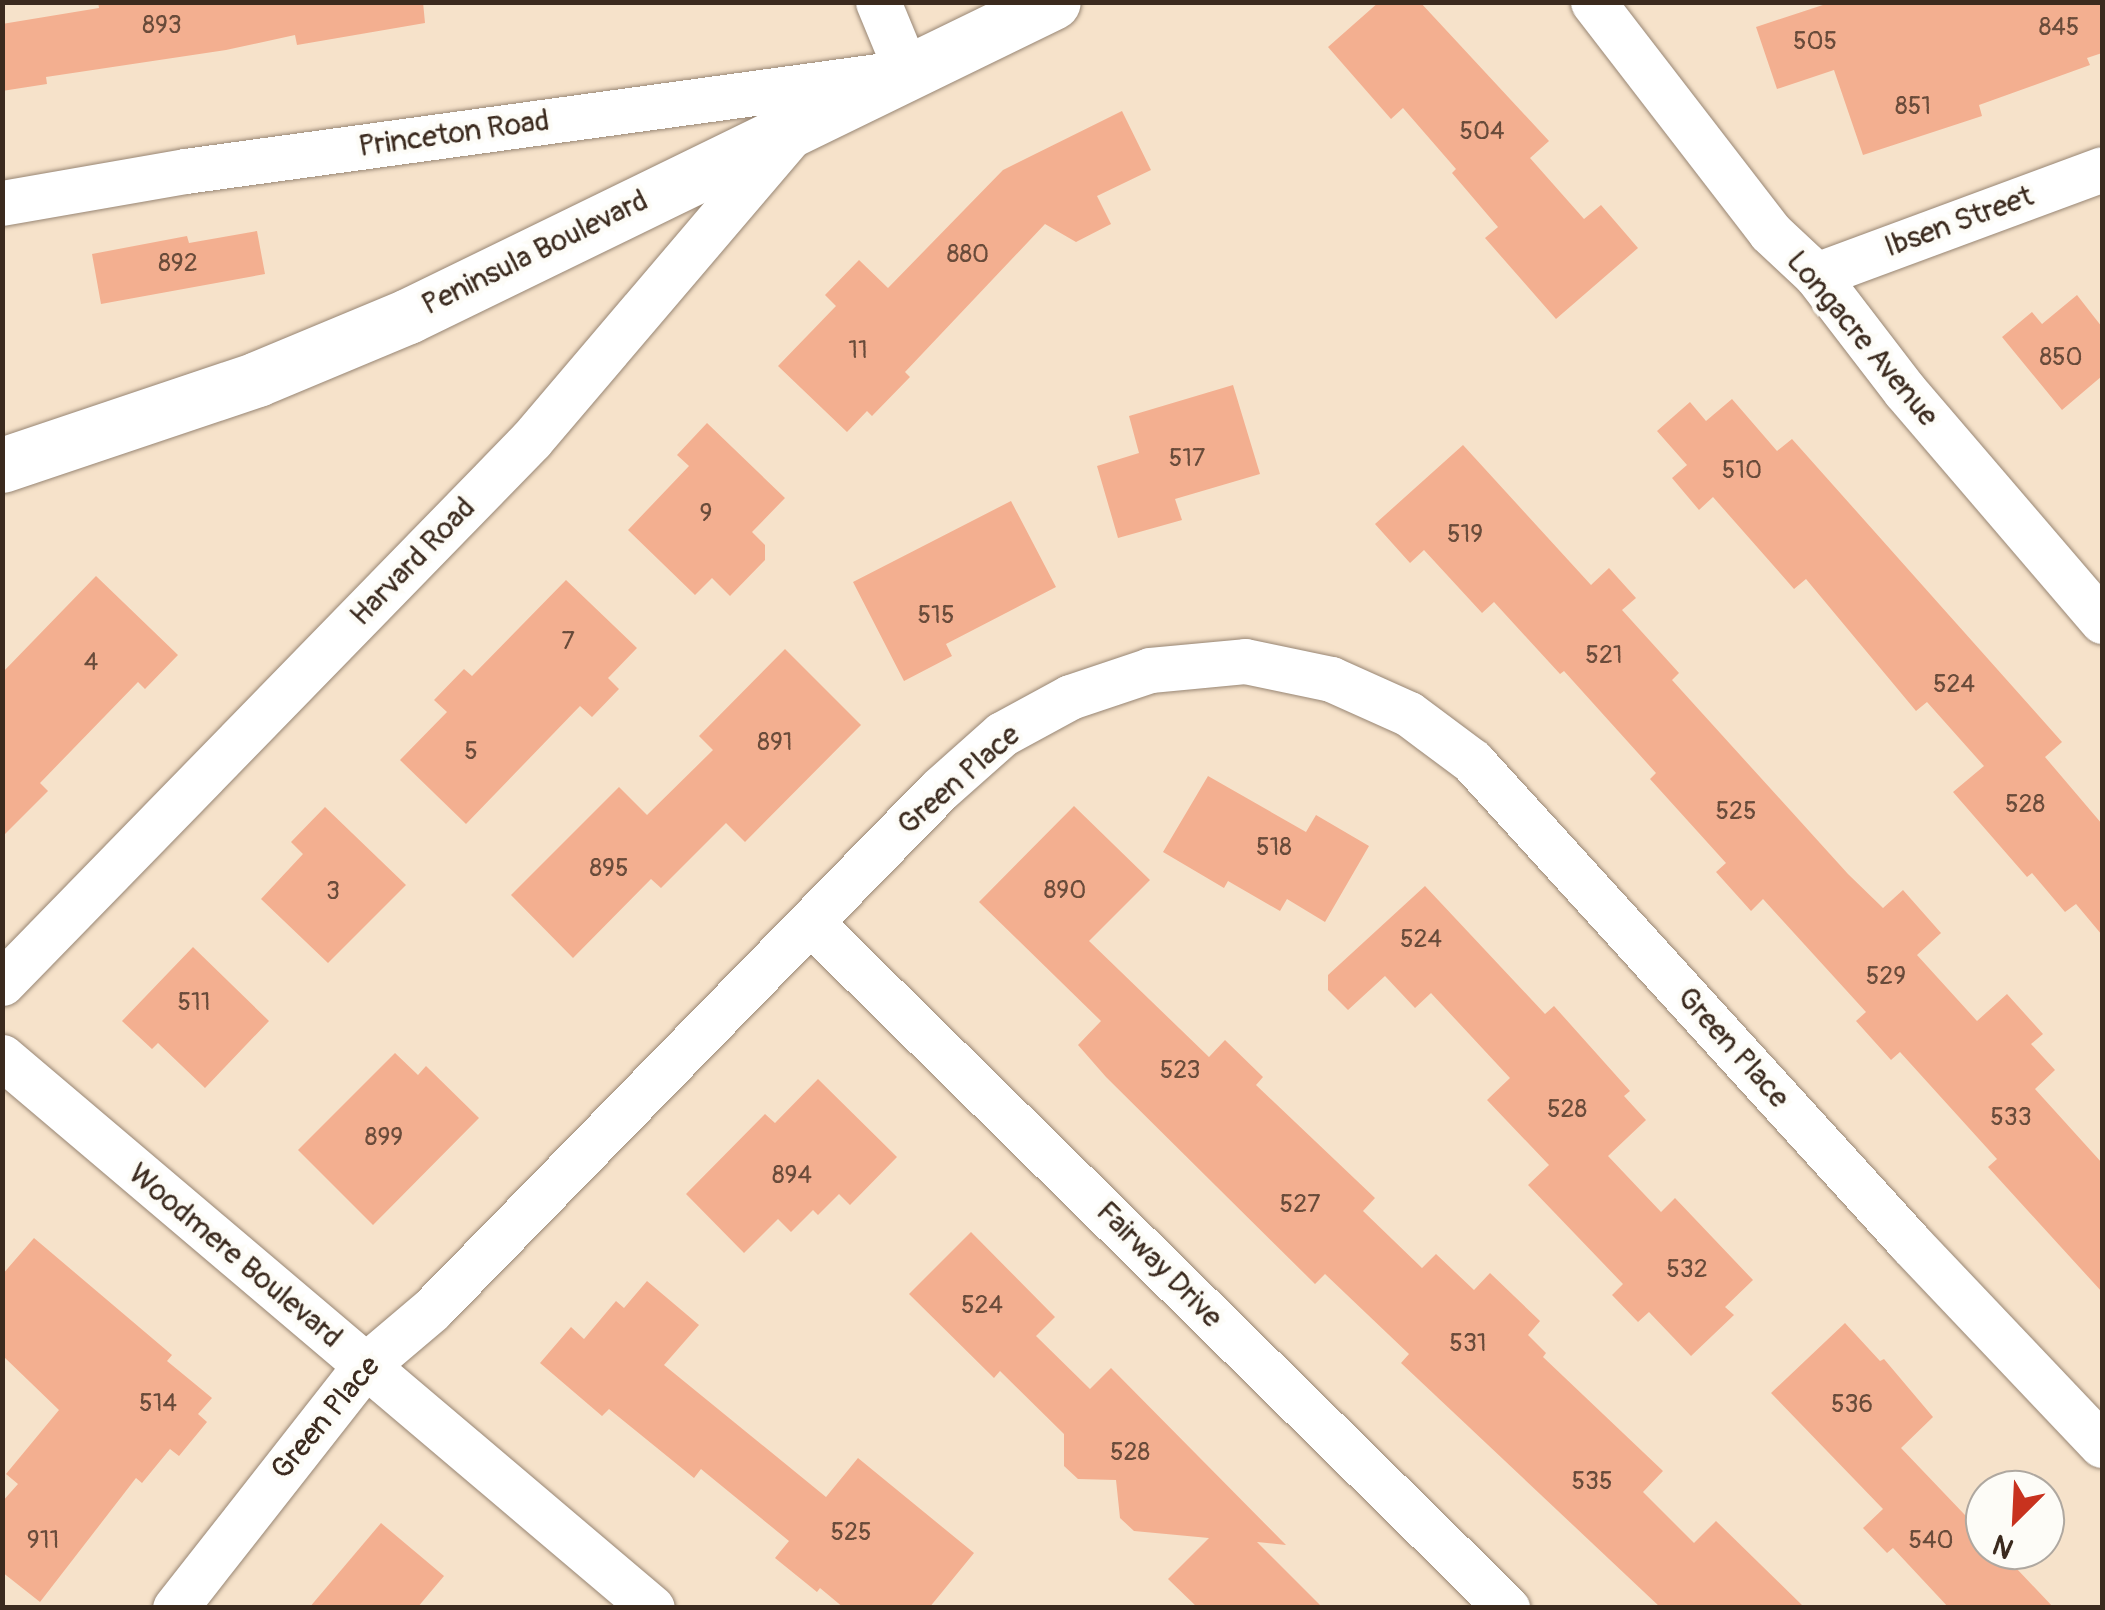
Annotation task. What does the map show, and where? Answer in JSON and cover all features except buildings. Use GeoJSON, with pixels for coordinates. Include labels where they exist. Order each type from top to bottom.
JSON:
{"type":"FeatureCollection","features":[{"type":"Feature","properties":{"kind":"main road","name":"Peninsula Boulevard"},"geometry":{"type":"LineString","coordinates":[[2,465],[258,379],[391,323],[1053,2]]}},
{"type":"Feature","properties":{"kind":"street"},"geometry":{"type":"LineString","coordinates":[[878,2],[907,72]]}},
{"type":"Feature","properties":{"kind":"street","name":"Longacre Avenue"},"geometry":{"type":"LineString","coordinates":[[1593,2],[1770,232],[1816,275],[1905,391],[2102,621]]}},
{"type":"Feature","properties":{"kind":"street","name":"Princeton Road"},"geometry":{"type":"LineString","coordinates":[[2,202],[186,171],[907,72]]}},
{"type":"Feature","properties":{"kind":"street","name":"Harvard Road"},"geometry":{"type":"LineString","coordinates":[[2,983],[532,440],[802,122]]}},
{"type":"Feature","properties":{"kind":"street","name":"Ibsen Street"},"geometry":{"type":"LineString","coordinates":[[1816,275],[2102,169]]}},
{"type":"Feature","properties":{"kind":"street","name":"Green Place"},"geometry":{"type":"LineString","coordinates":[[176,1608],[365,1366],[432,1310],[940,788],[1002,734],[1070,697],[1150,670],[1245,661],[1331,679],[1409,714],[1472,761],[1911,1244],[2102,1446]]}},
{"type":"Feature","properties":{"kind":"street","name":"Fairway Drive"},"geometry":{"type":"LineString","coordinates":[[811,923],[1507,1608]]}},
{"type":"Feature","properties":{"kind":"street","name":"Woodmere Boulevard"},"geometry":{"type":"LineString","coordinates":[[2,1057],[652,1608]]}}]}
